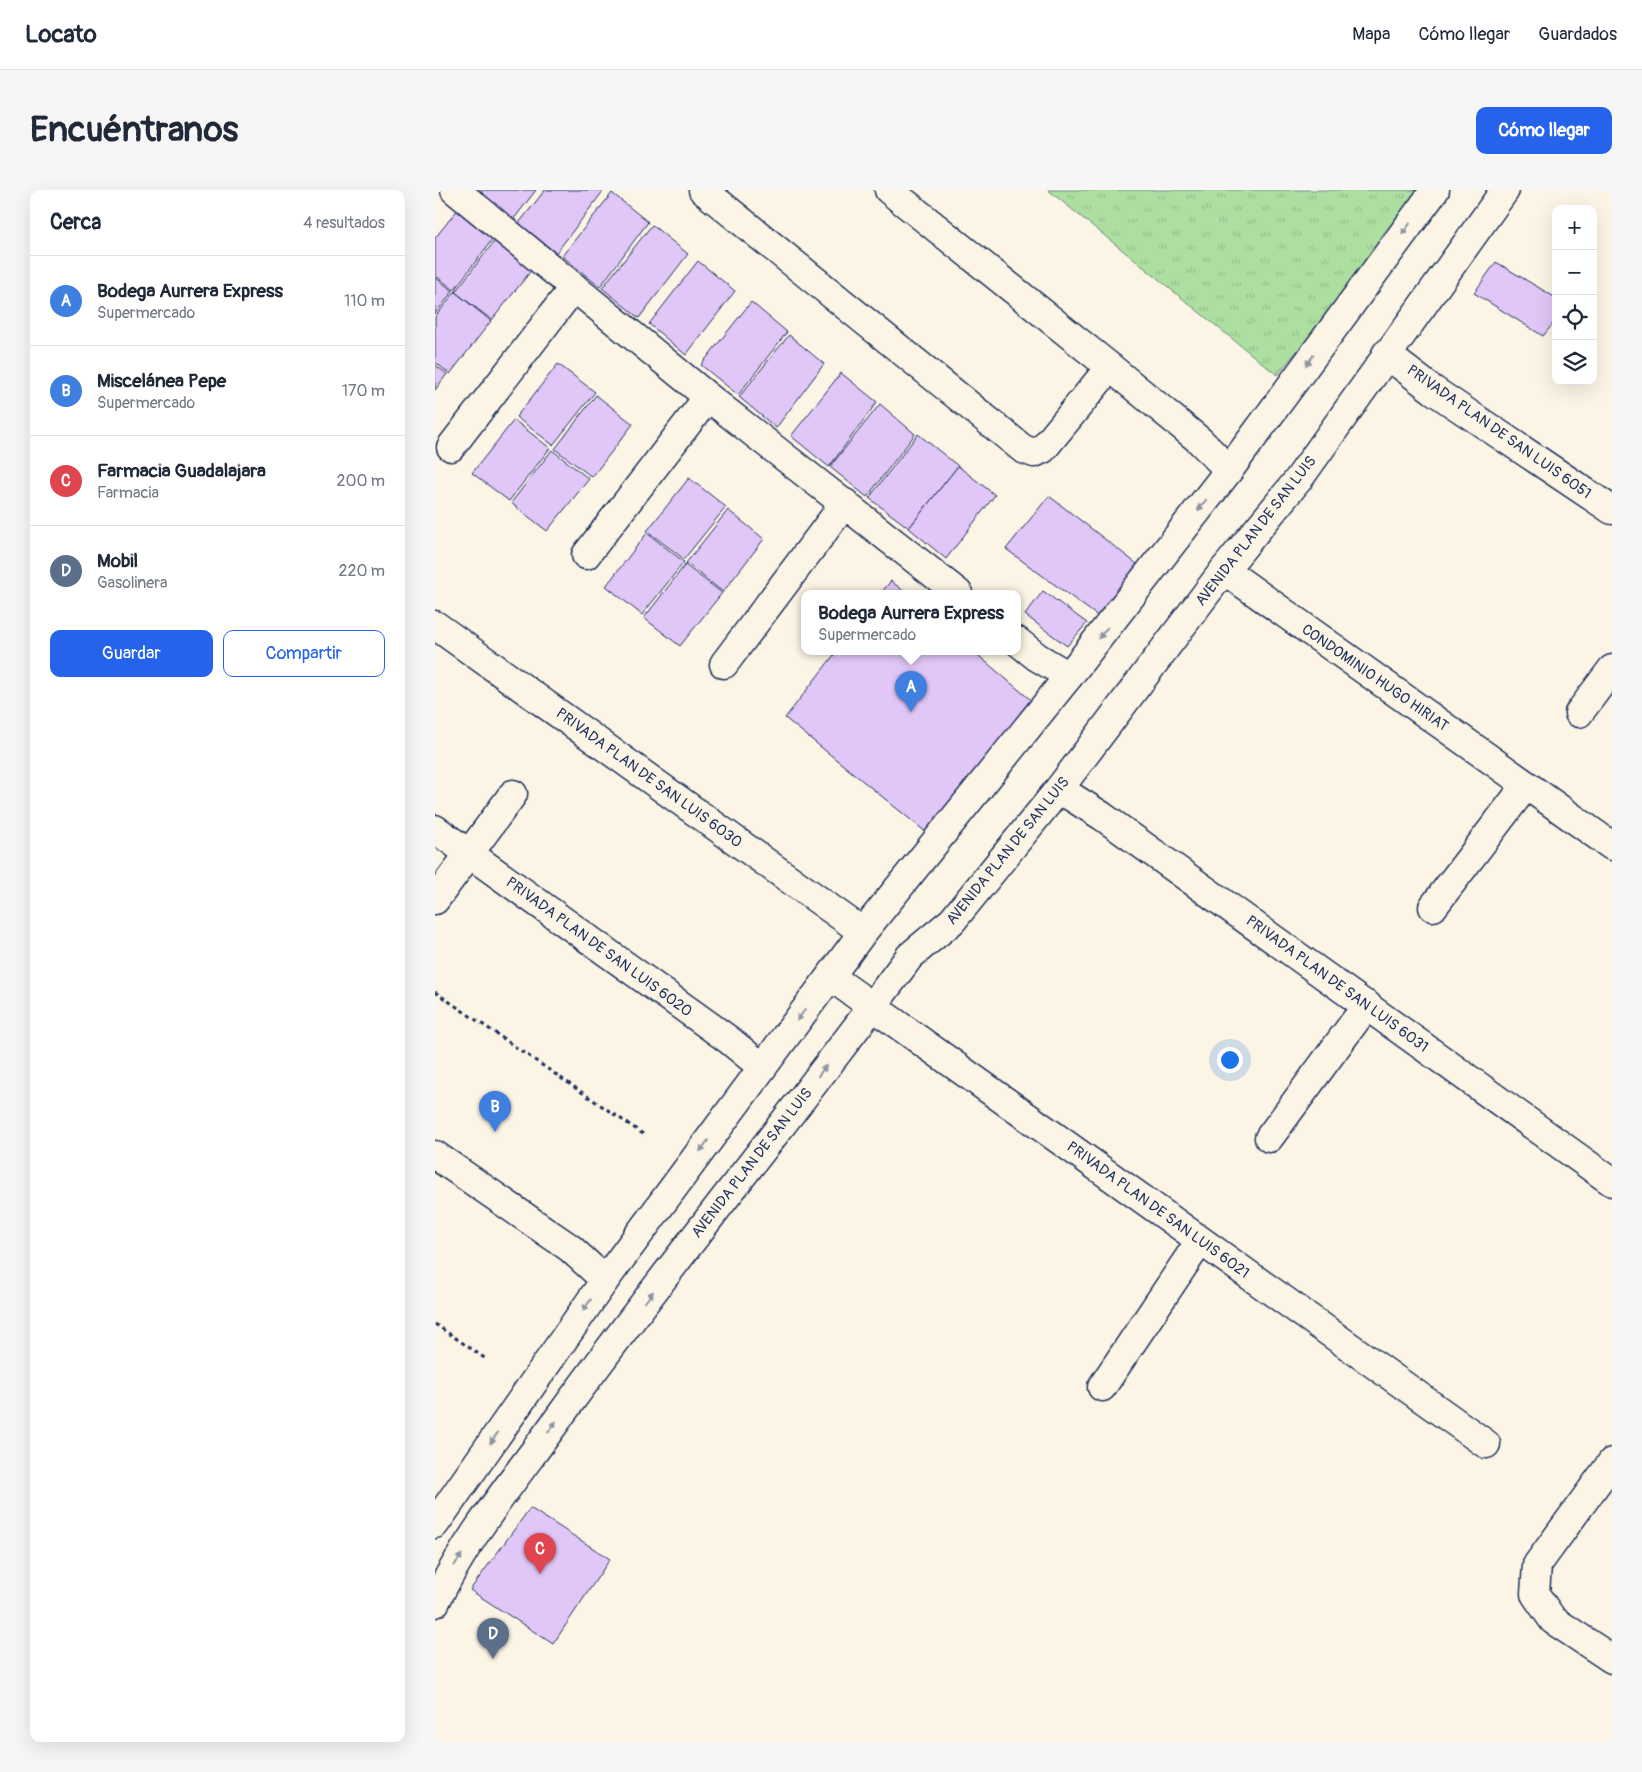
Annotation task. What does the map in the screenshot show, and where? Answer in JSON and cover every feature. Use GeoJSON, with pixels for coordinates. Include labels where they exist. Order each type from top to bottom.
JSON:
{"type":"FeatureCollection","features":[{"type":"Feature","properties":{"kind":"street"},"geometry":{"type":"LineString","coordinates":[[455,190],[707,397],[954,590]]}},
{"type":"Feature","properties":{"kind":"street"},"geometry":{"type":"LineString","coordinates":[[703,190],[1023,449],[1034,454],[1043,449],[1110,367]]}},
{"type":"Feature","properties":{"kind":"street"},"geometry":{"type":"LineString","coordinates":[[889,190],[1199,440],[1229,470]]}},
{"type":"Feature","properties":{"kind":"street"},"geometry":{"type":"LineString","coordinates":[[439,1508],[863,932],[1069,676],[1229,470],[1435,190]]}},
{"type":"Feature","properties":{"kind":"street","name":"AVENIDA PLAN DE SAN LUIS"},"geometry":{"type":"LineString","coordinates":[[435,1603],[447,1577],[475,1534],[600,1360],[910,956],[952,922],[1059,789],[1225,570],[1298,480],[1505,190]]}},
{"type":"Feature","properties":{"kind":"street"},"geometry":{"type":"LineString","coordinates":[[451,447],[574,287]]}},
{"type":"Feature","properties":{"kind":"street","name":"PRIVADA PLAN DE SAN LUIS 6051"},"geometry":{"type":"LineString","coordinates":[[1387,354],[1433,390],[1612,510]]}},
{"type":"Feature","properties":{"kind":"street"},"geometry":{"type":"LineString","coordinates":[[587,555],[707,397]]}},
{"type":"Feature","properties":{"kind":"street"},"geometry":{"type":"LineString","coordinates":[[724,664],[845,503]]}},
{"type":"Feature","properties":{"kind":"street","name":"CONDOMINIO HUGO HIRIAT"},"geometry":{"type":"LineString","coordinates":[[1225,570],[1612,846]]}},
{"type":"Feature","properties":{"kind":"street","name":"PRIVADA PLAN DE SAN LUIS 6030"},"geometry":{"type":"LineString","coordinates":[[435,625],[863,932]]}},
{"type":"Feature","properties":{"kind":"street"},"geometry":{"type":"LineString","coordinates":[[1021,644],[1037,657],[1069,676]]}},
{"type":"Feature","properties":{"kind":"street"},"geometry":{"type":"LineString","coordinates":[[1579,713],[1612,669]]}},
{"type":"Feature","properties":{"kind":"street"},"geometry":{"type":"LineString","coordinates":[[1433,907],[1526,785]]}},
{"type":"Feature","properties":{"kind":"street","name":"PRIVADA PLAN DE SAN LUIS 6031"},"geometry":{"type":"LineString","coordinates":[[1059,789],[1102,816],[1612,1182]]}},
{"type":"Feature","properties":{"kind":"street"},"geometry":{"type":"LineString","coordinates":[[435,900],[513,794]]}},
{"type":"Feature","properties":{"kind":"street","name":"PRIVADA PLAN DE SAN LUIS 6020"},"geometry":{"type":"LineString","coordinates":[[435,829],[729,1040],[762,1067]]}},
{"type":"Feature","properties":{"kind":"street","name":"PRIVADA PLAN DE SAN LUIS 6021"},"geometry":{"type":"LineString","coordinates":[[831,977],[1486,1444]]}},
{"type":"Feature","properties":{"kind":"street"},"geometry":{"type":"LineString","coordinates":[[1269,1138],[1367,1005]]}},
{"type":"Feature","properties":{"kind":"street"},"geometry":{"type":"LineString","coordinates":[[435,1155],[570,1248],[605,1280]]}},
{"type":"Feature","properties":{"kind":"street"},"geometry":{"type":"LineString","coordinates":[[1102,1387],[1200,1241]]}},
{"type":"Feature","properties":{"kind":"street"},"geometry":{"type":"LineString","coordinates":[[1612,1462],[1537,1566],[1535,1594],[1553,1620],[1612,1660]]}},
{"type":"Feature","properties":{"kind":"path"},"geometry":{"type":"LineString","coordinates":[[435,992],[643,1134]]}},
{"type":"Feature","properties":{"kind":"path"},"geometry":{"type":"LineString","coordinates":[[435,1324],[486,1358]]}},
{"type":"Feature","properties":{"kind":"green space"},"geometry":{"type":"Polygon","coordinates":[[[1048,190],[1431,190],[1277,375],[1048,190]]]}},
{"type":"Feature","properties":{"kind":"building"},"geometry":{"type":"Polygon","coordinates":[[[476,190],[536,190],[513,220],[476,190]]]}},
{"type":"Feature","properties":{"kind":"building"},"geometry":{"type":"Polygon","coordinates":[[[545,190],[604,190],[556,253],[519,223],[545,190]]]}},
{"type":"Feature","properties":{"kind":"building"},"geometry":{"type":"Polygon","coordinates":[[[612,193],[648,222],[600,287],[562,256],[612,193]]]}},
{"type":"Feature","properties":{"kind":"building"},"geometry":{"type":"Polygon","coordinates":[[[459,208],[495,236],[454,290],[435,275],[435,238],[459,208]]]}},
{"type":"Feature","properties":{"kind":"building"},"geometry":{"type":"Polygon","coordinates":[[[652,225],[688,254],[639,318],[602,288],[652,225]]]}},
{"type":"Feature","properties":{"kind":"building"},"geometry":{"type":"Polygon","coordinates":[[[497,238],[534,267],[492,320],[455,292],[497,238]]]}},
{"type":"Feature","properties":{"kind":"building"},"geometry":{"type":"Polygon","coordinates":[[[698,261],[735,291],[686,355],[649,324],[698,261]]]}},
{"type":"Feature","properties":{"kind":"building"},"geometry":{"type":"Polygon","coordinates":[[[1496,262],[1552,296],[1552,325],[1543,336],[1474,293],[1496,262]]]}},
{"type":"Feature","properties":{"kind":"building"},"geometry":{"type":"Polygon","coordinates":[[[435,277],[453,291],[435,314],[435,277]]]}},
{"type":"Feature","properties":{"kind":"building"},"geometry":{"type":"Polygon","coordinates":[[[455,292],[491,321],[450,374],[435,362],[435,317],[455,292]]]}},
{"type":"Feature","properties":{"kind":"building"},"geometry":{"type":"Polygon","coordinates":[[[751,302],[787,332],[738,395],[701,365],[751,302]]]}},
{"type":"Feature","properties":{"kind":"building"},"geometry":{"type":"Polygon","coordinates":[[[789,335],[824,364],[776,428],[739,397],[789,335]]]}},
{"type":"Feature","properties":{"kind":"building"},"geometry":{"type":"Polygon","coordinates":[[[558,364],[595,392],[553,445],[516,417],[558,364]]]}},
{"type":"Feature","properties":{"kind":"building"},"geometry":{"type":"Polygon","coordinates":[[[435,365],[447,374],[435,390],[435,365]]]}},
{"type":"Feature","properties":{"kind":"building"},"geometry":{"type":"Polygon","coordinates":[[[841,373],[877,402],[829,467],[791,436],[841,373]]]}},
{"type":"Feature","properties":{"kind":"building"},"geometry":{"type":"Polygon","coordinates":[[[596,395],[633,424],[592,477],[555,449],[596,395]]]}},
{"type":"Feature","properties":{"kind":"building"},"geometry":{"type":"Polygon","coordinates":[[[880,404],[915,434],[867,497],[830,467],[880,404]]]}},
{"type":"Feature","properties":{"kind":"building"},"geometry":{"type":"Polygon","coordinates":[[[514,420],[550,448],[509,501],[472,473],[514,420]]]}},
{"type":"Feature","properties":{"kind":"building"},"geometry":{"type":"Polygon","coordinates":[[[918,434],[958,466],[909,528],[869,498],[918,434]]]}},
{"type":"Feature","properties":{"kind":"building"},"geometry":{"type":"Polygon","coordinates":[[[552,450],[589,479],[547,531],[511,503],[552,450]]]}},
{"type":"Feature","properties":{"kind":"building"},"geometry":{"type":"Polygon","coordinates":[[[958,466],[995,495],[946,559],[909,528],[958,466]]]}},
{"type":"Feature","properties":{"kind":"building"},"geometry":{"type":"Polygon","coordinates":[[[689,478],[726,507],[684,559],[647,531],[689,478]]]}},
{"type":"Feature","properties":{"kind":"building"},"geometry":{"type":"Polygon","coordinates":[[[1049,496],[1137,564],[1099,617],[1006,549],[1049,496]]]}},
{"type":"Feature","properties":{"kind":"building"},"geometry":{"type":"Polygon","coordinates":[[[728,510],[764,539],[723,592],[686,563],[728,510]]]}},
{"type":"Feature","properties":{"kind":"building"},"geometry":{"type":"Polygon","coordinates":[[[647,533],[684,562],[642,615],[606,586],[647,533]]]}},
{"type":"Feature","properties":{"kind":"building"},"geometry":{"type":"Polygon","coordinates":[[[685,565],[722,593],[680,646],[644,618],[685,565]]]}},
{"type":"Feature","properties":{"kind":"building"},"geometry":{"type":"Polygon","coordinates":[[[891,581],[902,590],[884,590],[891,581]]]}},
{"type":"Feature","properties":{"kind":"building"},"geometry":{"type":"Polygon","coordinates":[[[1043,591],[1087,623],[1067,646],[1025,615],[1043,591]]]}},
{"type":"Feature","properties":{"kind":"building"},"geometry":{"type":"Polygon","coordinates":[[[834,655],[978,655],[1038,706],[932,837],[785,718],[834,655]]]}},
{"type":"Feature","properties":{"kind":"building"},"geometry":{"type":"Polygon","coordinates":[[[530,1508],[610,1559],[553,1644],[470,1590],[530,1508]]]}},
{"type":"Feature","properties":{"kind":"place","name":"Bodega Aurrera Express"},"geometry":{"type":"Point","coordinates":[911,712]}},
{"type":"Feature","properties":{"kind":"place","name":"Miscelánea Pepe"},"geometry":{"type":"Point","coordinates":[495,1132]}},
{"type":"Feature","properties":{"kind":"place","name":"Farmacia Guadalajara"},"geometry":{"type":"Point","coordinates":[540,1574]}},
{"type":"Feature","properties":{"kind":"place","name":"Mobil"},"geometry":{"type":"Point","coordinates":[493,1659]}}]}
